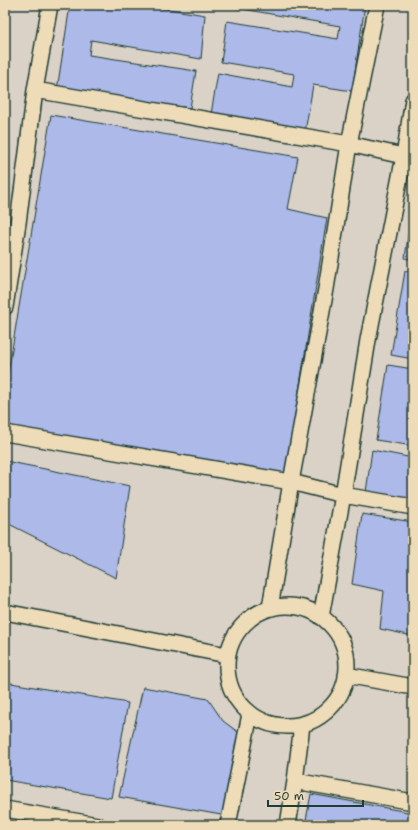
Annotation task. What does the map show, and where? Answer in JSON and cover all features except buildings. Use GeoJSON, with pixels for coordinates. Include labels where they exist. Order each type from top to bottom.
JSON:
{"type":"FeatureCollection","features":[{"type":"Feature","properties":{"kind":"street"},"geometry":{"type":"LineString","coordinates":[[5,307],[18,223],[35,90],[50,5]]}},
{"type":"Feature","properties":{"kind":"street"},"geometry":{"type":"LineString","coordinates":[[270,608],[326,289],[349,144],[377,5]]}},
{"type":"Feature","properties":{"kind":"street"},"geometry":{"type":"LineString","coordinates":[[35,90],[349,144],[408,157]]}},
{"type":"Feature","properties":{"kind":"street"},"geometry":{"type":"LineString","coordinates":[[321,617],[343,495],[368,340],[408,157],[413,100]]}},
{"type":"Feature","properties":{"kind":"street"},"geometry":{"type":"LineString","coordinates":[[5,433],[291,482],[343,495],[413,507]]}},
{"type":"Feature","properties":{"kind":"street"},"geometry":{"type":"LineString","coordinates":[[280,606],[302,608],[312,611],[321,617],[337,632],[345,653],[347,664],[346,675],[344,686],[340,695],[328,711],[320,717],[302,725],[275,725],[259,720],[250,714],[235,697],[227,677],[227,655],[235,634],[242,625],[259,612],[280,606]]}},
{"type":"Feature","properties":{"kind":"street"},"geometry":{"type":"LineString","coordinates":[[5,612],[227,655]]}},
{"type":"Feature","properties":{"kind":"street"},"geometry":{"type":"LineString","coordinates":[[346,675],[413,686]]}},
{"type":"Feature","properties":{"kind":"street"},"geometry":{"type":"LineString","coordinates":[[228,825],[250,714]]}},
{"type":"Feature","properties":{"kind":"street"},"geometry":{"type":"LineString","coordinates":[[288,825],[302,725]]}},
{"type":"Feature","properties":{"kind":"street"},"geometry":{"type":"LineString","coordinates":[[295,781],[413,802]]}},
{"type":"Feature","properties":{"kind":"street"},"geometry":{"type":"LineString","coordinates":[[5,809],[98,825]]}},
{"type":"Feature","properties":{"kind":"shaded area"},"geometry":{"type":"Polygon","coordinates":[[[5,5],[413,5],[413,825],[5,825],[5,5]]]}}]}
